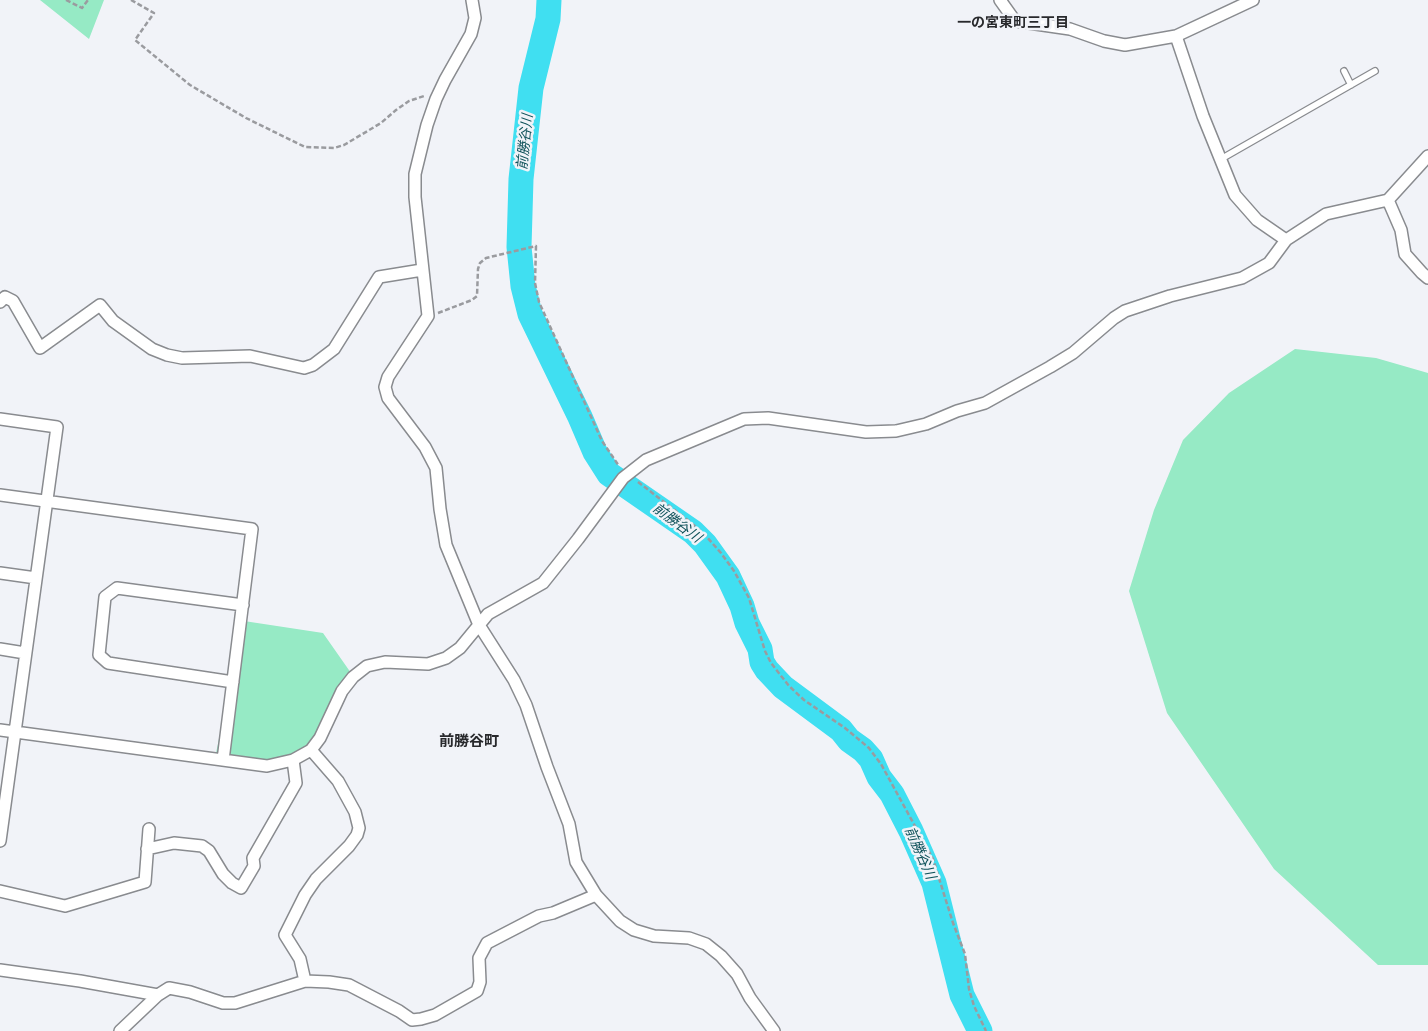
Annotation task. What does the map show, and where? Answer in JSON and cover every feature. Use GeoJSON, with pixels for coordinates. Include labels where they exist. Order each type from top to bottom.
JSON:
{"type":"FeatureCollection","features":[{"type":"Feature","properties":{"kind":"street"},"geometry":{"type":"LineString","coordinates":[[472,0],[476,18],[471,34],[440,91],[427,125],[415,174],[415,197],[428,316],[393,370],[385,387],[388,398],[425,447],[436,468],[446,545],[479,625],[514,680],[526,705],[569,824],[576,862],[596,895],[620,921],[634,930],[654,936],[689,938],[706,944],[721,956],[737,974],[750,998],[774,1031]]}},
{"type":"Feature","properties":{"kind":"street"},"geometry":{"type":"LineString","coordinates":[[1000,0],[1015,21],[1070,29],[1125,45],[1176,36],[1253,0]]}},
{"type":"Feature","properties":{"kind":"street"},"geometry":{"type":"LineString","coordinates":[[1176,36],[1203,116],[1235,195],[1257,220],[1286,240]]}},
{"type":"Feature","properties":{"kind":"street"},"geometry":{"type":"LineString","coordinates":[[0,730],[267,766],[294,760],[311,750],[320,738],[342,690],[367,666],[385,662],[428,664],[446,658],[460,648],[488,614],[543,583],[578,539],[611,492],[626,475],[646,460],[744,419],[768,418],[866,432],[896,431],[926,424],[957,411],[985,403],[1073,353],[1125,311],[1170,296],[1242,278],[1269,263],[1286,240],[1326,214],[1388,200],[1428,156]]}},
{"type":"Feature","properties":{"kind":"street"},"geometry":{"type":"LineString","coordinates":[[1388,200],[1401,230],[1405,254],[1422,274],[1428,278]]}},
{"type":"Feature","properties":{"kind":"street"},"geometry":{"type":"LineString","coordinates":[[0,302],[5,297],[13,301],[40,348],[100,306],[113,321],[152,349],[167,355],[182,358],[250,356],[304,368],[313,365],[334,349],[379,277],[422,270]]}},
{"type":"Feature","properties":{"kind":"street"},"geometry":{"type":"LineString","coordinates":[[0,419],[57,427],[2,811],[0,841]]}},
{"type":"Feature","properties":{"kind":"street"},"geometry":{"type":"LineString","coordinates":[[0,495],[252,529],[223,760]]}},
{"type":"Feature","properties":{"kind":"street"},"geometry":{"type":"LineString","coordinates":[[0,573],[36,578]]}},
{"type":"Feature","properties":{"kind":"street"},"geometry":{"type":"LineString","coordinates":[[233,682],[108,663],[98,655],[105,597],[117,588],[243,605]]}},
{"type":"Feature","properties":{"kind":"street"},"geometry":{"type":"LineString","coordinates":[[0,649],[25,653]]}},
{"type":"Feature","properties":{"kind":"street"},"geometry":{"type":"LineString","coordinates":[[305,981],[300,959],[285,935],[305,895],[316,879],[348,846],[357,835],[359,828],[355,812],[338,781],[311,750]]}},
{"type":"Feature","properties":{"kind":"street"},"geometry":{"type":"LineString","coordinates":[[147,850],[174,843],[202,846],[209,851],[232,884],[241,888],[254,866],[253,858],[296,782],[294,760]]}},
{"type":"Feature","properties":{"kind":"street"},"geometry":{"type":"LineString","coordinates":[[0,891],[65,906],[145,882],[149,829]]}},
{"type":"Feature","properties":{"kind":"street"},"geometry":{"type":"LineString","coordinates":[[120,1031],[168,988],[234,1003],[305,981],[349,985],[412,1020],[421,1020],[435,1015],[477,991],[480,982],[479,958],[487,943],[539,916],[553,913],[596,895]]}},
{"type":"Feature","properties":{"kind":"street"},"geometry":{"type":"LineString","coordinates":[[0,970],[80,981],[158,995]]}},
{"type":"Feature","properties":{"kind":"lane"},"geometry":{"type":"LineString","coordinates":[[1344,71],[1351,85]]}},
{"type":"Feature","properties":{"kind":"lane"},"geometry":{"type":"LineString","coordinates":[[1221,159],[1375,71]]}},
{"type":"Feature","properties":{"kind":"path"},"geometry":{"type":"LineString","coordinates":[[66,0],[82,8],[88,0]]}},
{"type":"Feature","properties":{"kind":"path"},"geometry":{"type":"LineString","coordinates":[[131,0],[154,13],[136,40],[190,85],[246,118],[305,147],[334,148],[344,144],[370,131],[409,101],[440,91]]}},
{"type":"Feature","properties":{"kind":"path"},"geometry":{"type":"LineString","coordinates":[[428,316],[472,300],[477,296],[478,269],[480,263],[486,258],[536,246],[535,283],[539,302],[602,440],[626,475],[689,521],[721,553],[734,571],[749,598],[765,651],[771,663],[789,686],[804,700],[845,728],[869,748],[881,764],[933,859],[953,923],[966,954],[969,989],[974,1006],[986,1031]]}},
{"type":"Feature","properties":{"kind":"green space"},"geometry":{"type":"Polygon","coordinates":[[[40,0],[104,0],[89,39],[40,0]]]}},
{"type":"Feature","properties":{"kind":"green space"},"geometry":{"type":"Polygon","coordinates":[[[1295,349],[1376,358],[1428,373],[1428,965],[1378,965],[1274,869],[1167,713],[1129,591],[1154,510],[1183,440],[1229,393],[1295,349]]]}},
{"type":"Feature","properties":{"kind":"green space"},"geometry":{"type":"Polygon","coordinates":[[[244,621],[323,633],[351,673],[316,739],[284,760],[263,761],[216,753],[244,621]]]}},
{"type":"Feature","properties":{"kind":"waterway","name":"前勝谷川"},"geometry":{"type":"LineString","coordinates":[[549,0],[548,19],[531,88],[521,179],[519,247],[523,286],[530,314],[595,452],[609,474],[693,532],[705,544],[728,576],[760,649],[762,662],[767,670],[783,687],[841,730],[849,740],[863,750],[871,759],[879,777],[892,794],[911,831],[934,883],[962,995],[980,1031]]}},
{"type":"Feature","properties":{"kind":"district","name":"一の宮東町三丁目"},"geometry":{"type":"Point","coordinates":[1013,23]}},
{"type":"Feature","properties":{"kind":"district","name":"前勝谷町"},"geometry":{"type":"Point","coordinates":[469,741]}}]}
